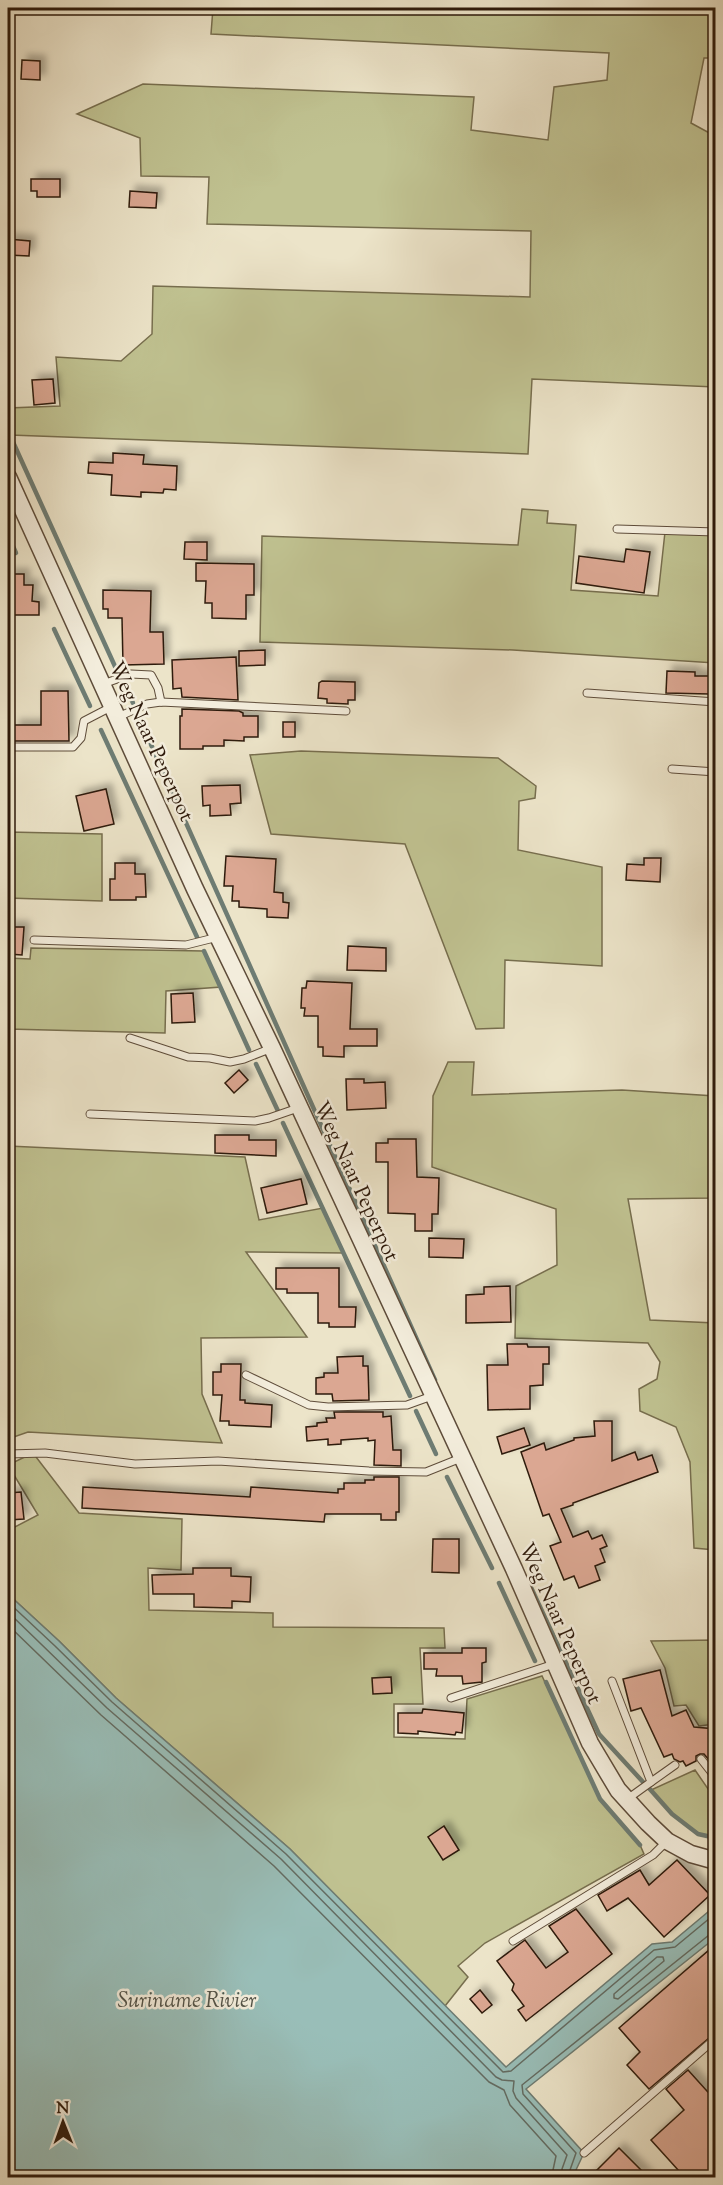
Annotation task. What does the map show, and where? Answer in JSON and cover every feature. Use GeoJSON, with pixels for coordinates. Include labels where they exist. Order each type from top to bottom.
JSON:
{"type":"FeatureCollection","features":[{"type":"Feature","properties":{"kind":"street","name":"Weg Naar Peperpot"},"geometry":{"type":"LineString","coordinates":[[8,477],[101,685],[272,1048],[556,1664],[590,1743],[604,1770],[626,1800],[667,1841],[691,1854],[716,1861]]}},
{"type":"Feature","properties":{"kind":"lane"},"geometry":{"type":"LineString","coordinates":[[617,529],[716,532]]}},
{"type":"Feature","properties":{"kind":"lane"},"geometry":{"type":"LineString","coordinates":[[101,685],[132,675],[151,675],[158,688],[161,702]]}},
{"type":"Feature","properties":{"kind":"lane"},"geometry":{"type":"LineString","coordinates":[[587,693],[716,702]]}},
{"type":"Feature","properties":{"kind":"lane"},"geometry":{"type":"LineString","coordinates":[[8,747],[73,747],[81,738],[84,721],[161,702],[346,711]]}},
{"type":"Feature","properties":{"kind":"lane"},"geometry":{"type":"LineString","coordinates":[[672,769],[716,772]]}},
{"type":"Feature","properties":{"kind":"lane"},"geometry":{"type":"LineString","coordinates":[[34,940],[186,945],[218,937]]}},
{"type":"Feature","properties":{"kind":"lane"},"geometry":{"type":"LineString","coordinates":[[130,1038],[188,1057],[230,1062],[272,1048]]}},
{"type":"Feature","properties":{"kind":"lane"},"geometry":{"type":"LineString","coordinates":[[90,1114],[255,1121],[298,1108]]}},
{"type":"Feature","properties":{"kind":"lane"},"geometry":{"type":"LineString","coordinates":[[246,1375],[309,1405],[328,1407],[407,1405],[432,1396]]}},
{"type":"Feature","properties":{"kind":"lane"},"geometry":{"type":"LineString","coordinates":[[8,1454],[45,1453],[135,1464],[218,1461],[369,1471],[426,1472],[461,1458]]}},
{"type":"Feature","properties":{"kind":"lane"},"geometry":{"type":"LineString","coordinates":[[451,1698],[556,1664]]}},
{"type":"Feature","properties":{"kind":"lane"},"geometry":{"type":"LineString","coordinates":[[612,1681],[651,1782]]}},
{"type":"Feature","properties":{"kind":"lane"},"geometry":{"type":"LineString","coordinates":[[701,1759],[716,1778]]}},
{"type":"Feature","properties":{"kind":"lane"},"geometry":{"type":"LineString","coordinates":[[626,1800],[675,1766]]}},
{"type":"Feature","properties":{"kind":"lane"},"geometry":{"type":"LineString","coordinates":[[513,1941],[653,1855],[667,1841]]}},
{"type":"Feature","properties":{"kind":"lane"},"geometry":{"type":"LineString","coordinates":[[584,2153],[716,2038]]}},
{"type":"Feature","properties":{"kind":"green space"},"geometry":{"type":"Polygon","coordinates":[[[213,8],[715,8],[715,58],[704,58],[691,123],[715,136],[715,387],[532,379],[528,454],[10,435],[8,408],[60,406],[56,357],[121,361],[152,334],[153,286],[530,297],[531,231],[207,224],[209,177],[141,176],[140,138],[77,114],[143,84],[474,97],[471,130],[548,140],[554,87],[607,80],[609,53],[211,34],[213,8]]]}},
{"type":"Feature","properties":{"kind":"green space"},"geometry":{"type":"Polygon","coordinates":[[[522,509],[548,511],[547,523],[576,525],[571,590],[658,596],[665,532],[714,535],[709,599],[715,600],[715,663],[513,650],[260,642],[262,536],[518,545],[522,509]]]}},
{"type":"Feature","properties":{"kind":"green space"},"geometry":{"type":"Polygon","coordinates":[[[301,751],[498,758],[536,786],[535,798],[519,801],[518,850],[602,867],[602,966],[505,960],[504,1028],[476,1029],[405,844],[271,834],[250,755],[301,751]]]}},
{"type":"Feature","properties":{"kind":"green space"},"geometry":{"type":"Polygon","coordinates":[[[8,832],[102,834],[102,901],[8,898],[8,832]]]}},
{"type":"Feature","properties":{"kind":"green space"},"geometry":{"type":"Polygon","coordinates":[[[31,948],[204,951],[221,987],[166,991],[165,1033],[8,1029],[8,958],[30,959],[31,948]]]}},
{"type":"Feature","properties":{"kind":"green space"},"geometry":{"type":"Polygon","coordinates":[[[448,1062],[474,1062],[472,1095],[622,1090],[715,1096],[715,1198],[628,1199],[650,1320],[715,1323],[715,1550],[694,1548],[690,1462],[676,1427],[640,1411],[639,1389],[657,1379],[660,1362],[648,1343],[515,1338],[516,1286],[557,1265],[556,1209],[432,1167],[433,1096],[448,1062]]]}},
{"type":"Feature","properties":{"kind":"green space"},"geometry":{"type":"Polygon","coordinates":[[[8,1146],[245,1157],[259,1220],[323,1208],[344,1253],[246,1252],[307,1337],[201,1338],[202,1394],[222,1443],[28,1432],[8,1439],[8,1146]]]}},
{"type":"Feature","properties":{"kind":"green space"},"geometry":{"type":"Polygon","coordinates":[[[33,1453],[79,1513],[182,1519],[181,1570],[148,1568],[149,1610],[273,1613],[273,1627],[444,1628],[445,1648],[420,1648],[423,1704],[394,1704],[394,1737],[465,1739],[467,1699],[542,1676],[600,1799],[640,1845],[644,1854],[485,1943],[458,1966],[468,1977],[445,2006],[290,1849],[116,1698],[8,1594],[8,1528],[11,1529],[38,1515],[8,1465],[33,1453]]]}},
{"type":"Feature","properties":{"kind":"green space"},"geometry":{"type":"Polygon","coordinates":[[[715,1640],[715,1724],[699,1726],[686,1705],[674,1706],[665,1668],[651,1641],[715,1640]]]}},
{"type":"Feature","properties":{"kind":"green space"},"geometry":{"type":"Polygon","coordinates":[[[695,1770],[715,1799],[715,1838],[698,1834],[672,1814],[651,1790],[695,1770]]]}},
{"type":"Feature","properties":{"kind":"water","name":"Suriname Rivier"},"geometry":{"type":"Polygon","coordinates":[[[8,1594],[116,1698],[290,1849],[506,2067],[652,1944],[672,1942],[715,1906],[715,1938],[526,2089],[584,2153],[575,2172],[580,2177],[8,2177],[8,1594]]]}},
{"type":"Feature","properties":{"kind":"building"},"geometry":{"type":"Polygon","coordinates":[[[22,60],[40,61],[40,80],[21,79],[22,60]]]}},
{"type":"Feature","properties":{"kind":"building"},"geometry":{"type":"Polygon","coordinates":[[[31,179],[60,179],[60,197],[37,197],[37,191],[31,191],[31,179]]]}},
{"type":"Feature","properties":{"kind":"building"},"geometry":{"type":"Polygon","coordinates":[[[130,191],[157,193],[156,208],[129,207],[130,191]]]}},
{"type":"Feature","properties":{"kind":"building"},"geometry":{"type":"Polygon","coordinates":[[[8,239],[30,241],[29,256],[8,255],[8,239]]]}},
{"type":"Feature","properties":{"kind":"building"},"geometry":{"type":"Polygon","coordinates":[[[53,379],[55,403],[34,405],[32,380],[53,379]]]}},
{"type":"Feature","properties":{"kind":"building"},"geometry":{"type":"Polygon","coordinates":[[[113,453],[144,455],[143,464],[177,466],[176,490],[164,489],[163,493],[141,492],[141,497],[111,495],[112,475],[88,473],[89,462],[113,463],[113,453]]]}},
{"type":"Feature","properties":{"kind":"building"},"geometry":{"type":"Polygon","coordinates":[[[185,542],[207,542],[207,560],[184,559],[185,542]]]}},
{"type":"Feature","properties":{"kind":"building"},"geometry":{"type":"Polygon","coordinates":[[[626,549],[650,552],[644,593],[576,583],[579,556],[624,562],[626,549]]]}},
{"type":"Feature","properties":{"kind":"building"},"geometry":{"type":"Polygon","coordinates":[[[196,563],[254,564],[254,595],[246,595],[246,619],[212,618],[212,603],[205,603],[206,581],[196,581],[196,563]]]}},
{"type":"Feature","properties":{"kind":"building"},"geometry":{"type":"Polygon","coordinates":[[[8,574],[24,574],[24,585],[33,585],[32,601],[39,602],[39,615],[8,615],[8,574]]]}},
{"type":"Feature","properties":{"kind":"building"},"geometry":{"type":"Polygon","coordinates":[[[103,590],[151,591],[150,632],[163,632],[164,664],[123,665],[122,618],[108,618],[108,609],[103,609],[103,590]]]}},
{"type":"Feature","properties":{"kind":"building"},"geometry":{"type":"Polygon","coordinates":[[[265,650],[265,665],[239,666],[239,651],[265,650]]]}},
{"type":"Feature","properties":{"kind":"building"},"geometry":{"type":"Polygon","coordinates":[[[236,657],[238,700],[182,697],[181,688],[173,689],[172,660],[236,657]]]}},
{"type":"Feature","properties":{"kind":"building"},"geometry":{"type":"Polygon","coordinates":[[[667,671],[695,672],[695,676],[710,676],[709,694],[666,693],[667,671]]]}},
{"type":"Feature","properties":{"kind":"building"},"geometry":{"type":"Polygon","coordinates":[[[322,681],[355,682],[355,700],[348,700],[348,704],[327,703],[327,699],[318,698],[319,683],[322,681]]]}},
{"type":"Feature","properties":{"kind":"building"},"geometry":{"type":"Polygon","coordinates":[[[41,691],[68,691],[69,741],[14,741],[14,725],[41,725],[41,691]]]}},
{"type":"Feature","properties":{"kind":"building"},"geometry":{"type":"Polygon","coordinates":[[[182,709],[239,711],[243,713],[243,716],[258,716],[258,737],[244,737],[244,741],[224,740],[224,746],[180,749],[182,709]]]}},
{"type":"Feature","properties":{"kind":"building"},"geometry":{"type":"Polygon","coordinates":[[[283,722],[295,722],[295,737],[283,737],[283,722]]]}},
{"type":"Feature","properties":{"kind":"building"},"geometry":{"type":"Polygon","coordinates":[[[240,785],[241,803],[230,804],[231,815],[210,816],[210,805],[203,806],[202,786],[240,785]]]}},
{"type":"Feature","properties":{"kind":"building"},"geometry":{"type":"Polygon","coordinates":[[[106,789],[114,824],[84,831],[76,796],[106,789]]]}},
{"type":"Feature","properties":{"kind":"building"},"geometry":{"type":"Polygon","coordinates":[[[226,856],[276,859],[274,892],[283,893],[283,902],[289,903],[288,918],[267,917],[267,909],[239,907],[239,901],[232,901],[233,886],[224,886],[226,856]]]}},
{"type":"Feature","properties":{"kind":"building"},"geometry":{"type":"Polygon","coordinates":[[[644,858],[661,858],[660,882],[626,880],[627,864],[644,865],[644,858]]]}},
{"type":"Feature","properties":{"kind":"building"},"geometry":{"type":"Polygon","coordinates":[[[115,863],[135,863],[135,874],[145,874],[146,897],[136,897],[136,900],[110,900],[110,879],[115,879],[115,863]]]}},
{"type":"Feature","properties":{"kind":"building"},"geometry":{"type":"Polygon","coordinates":[[[8,927],[24,927],[22,955],[8,954],[8,927]]]}},
{"type":"Feature","properties":{"kind":"building"},"geometry":{"type":"Polygon","coordinates":[[[348,946],[386,948],[386,971],[347,970],[348,946]]]}},
{"type":"Feature","properties":{"kind":"building"},"geometry":{"type":"Polygon","coordinates":[[[307,981],[352,983],[350,1029],[377,1029],[377,1046],[344,1046],[344,1057],[323,1056],[323,1047],[318,1047],[318,1016],[304,1016],[305,1008],[301,1008],[302,988],[306,988],[307,981]]]}},
{"type":"Feature","properties":{"kind":"building"},"geometry":{"type":"Polygon","coordinates":[[[193,993],[195,1022],[172,1023],[171,994],[193,993]]]}},
{"type":"Feature","properties":{"kind":"building"},"geometry":{"type":"Polygon","coordinates":[[[239,1070],[248,1080],[234,1093],[225,1083],[239,1070]]]}},
{"type":"Feature","properties":{"kind":"building"},"geometry":{"type":"Polygon","coordinates":[[[346,1079],[364,1079],[364,1083],[385,1082],[386,1108],[347,1110],[346,1079]]]}},
{"type":"Feature","properties":{"kind":"building"},"geometry":{"type":"Polygon","coordinates":[[[215,1135],[249,1135],[249,1140],[276,1140],[276,1156],[215,1153],[215,1135]]]}},
{"type":"Feature","properties":{"kind":"building"},"geometry":{"type":"Polygon","coordinates":[[[388,1139],[416,1139],[417,1177],[439,1178],[438,1214],[432,1214],[432,1231],[415,1231],[415,1214],[388,1213],[388,1162],[376,1162],[376,1143],[388,1143],[388,1139]]]}},
{"type":"Feature","properties":{"kind":"building"},"geometry":{"type":"Polygon","coordinates":[[[301,1179],[307,1204],[267,1213],[261,1188],[301,1179]]]}},
{"type":"Feature","properties":{"kind":"building"},"geometry":{"type":"Polygon","coordinates":[[[429,1238],[464,1239],[463,1258],[429,1257],[429,1238]]]}},
{"type":"Feature","properties":{"kind":"building"},"geometry":{"type":"Polygon","coordinates":[[[276,1268],[339,1268],[339,1307],[356,1307],[355,1327],[329,1327],[329,1323],[318,1323],[318,1293],[287,1293],[287,1289],[276,1289],[276,1268]]]}},
{"type":"Feature","properties":{"kind":"building"},"geometry":{"type":"Polygon","coordinates":[[[510,1286],[511,1322],[466,1323],[466,1295],[484,1294],[484,1287],[510,1286]]]}},
{"type":"Feature","properties":{"kind":"building"},"geometry":{"type":"Polygon","coordinates":[[[507,1344],[549,1347],[549,1364],[543,1364],[543,1385],[530,1386],[530,1409],[488,1410],[487,1365],[508,1365],[507,1344]]]}},
{"type":"Feature","properties":{"kind":"building"},"geometry":{"type":"Polygon","coordinates":[[[363,1356],[363,1366],[368,1366],[369,1400],[333,1401],[332,1394],[316,1394],[316,1378],[324,1377],[324,1373],[338,1373],[337,1357],[363,1356]]]}},
{"type":"Feature","properties":{"kind":"building"},"geometry":{"type":"Polygon","coordinates":[[[221,1364],[241,1364],[240,1400],[245,1400],[245,1403],[272,1405],[271,1427],[229,1425],[229,1421],[220,1421],[222,1395],[213,1395],[213,1372],[221,1372],[221,1364]]]}},
{"type":"Feature","properties":{"kind":"building"},"geometry":{"type":"Polygon","coordinates":[[[334,1412],[383,1412],[383,1417],[391,1416],[393,1450],[401,1450],[401,1466],[374,1465],[375,1440],[368,1441],[368,1438],[341,1440],[341,1444],[328,1445],[328,1439],[307,1441],[306,1427],[327,1422],[326,1418],[335,1418],[334,1412]]]}},
{"type":"Feature","properties":{"kind":"building"},"geometry":{"type":"Polygon","coordinates":[[[594,1421],[612,1421],[612,1461],[635,1452],[638,1460],[652,1455],[658,1472],[561,1509],[573,1537],[588,1531],[592,1539],[602,1535],[607,1546],[600,1549],[605,1562],[595,1566],[600,1580],[579,1588],[574,1576],[564,1580],[550,1546],[561,1542],[549,1514],[543,1516],[521,1452],[544,1443],[546,1450],[574,1440],[574,1438],[595,1436],[594,1421]]]}},
{"type":"Feature","properties":{"kind":"building"},"geometry":{"type":"Polygon","coordinates":[[[524,1428],[530,1445],[502,1454],[497,1437],[524,1428]]]}},
{"type":"Feature","properties":{"kind":"building"},"geometry":{"type":"Polygon","coordinates":[[[374,1477],[399,1477],[399,1512],[396,1512],[396,1520],[381,1520],[381,1514],[325,1514],[324,1522],[82,1508],[83,1487],[250,1497],[251,1487],[338,1493],[338,1489],[344,1489],[344,1483],[365,1483],[365,1480],[374,1480],[374,1477]]]}},
{"type":"Feature","properties":{"kind":"building"},"geometry":{"type":"Polygon","coordinates":[[[21,1492],[24,1519],[8,1520],[8,1493],[21,1492]]]}},
{"type":"Feature","properties":{"kind":"building"},"geometry":{"type":"Polygon","coordinates":[[[433,1539],[459,1539],[459,1573],[432,1572],[433,1539]]]}},
{"type":"Feature","properties":{"kind":"building"},"geometry":{"type":"Polygon","coordinates":[[[193,1568],[231,1568],[231,1576],[251,1577],[250,1602],[232,1601],[232,1608],[194,1607],[194,1594],[153,1594],[152,1575],[193,1574],[193,1568]]]}},
{"type":"Feature","properties":{"kind":"building"},"geometry":{"type":"Polygon","coordinates":[[[462,1648],[486,1648],[486,1662],[482,1663],[482,1682],[463,1684],[462,1676],[436,1676],[437,1669],[424,1669],[424,1653],[462,1653],[462,1648]]]}},
{"type":"Feature","properties":{"kind":"building"},"geometry":{"type":"Polygon","coordinates":[[[660,1670],[672,1716],[686,1710],[694,1727],[716,1729],[716,1761],[709,1760],[704,1754],[700,1754],[696,1756],[696,1761],[686,1766],[683,1761],[674,1759],[672,1754],[664,1757],[641,1708],[631,1711],[623,1679],[660,1670]]]}},
{"type":"Feature","properties":{"kind":"building"},"geometry":{"type":"Polygon","coordinates":[[[391,1677],[392,1693],[373,1694],[372,1678],[391,1677]]]}},
{"type":"Feature","properties":{"kind":"building"},"geometry":{"type":"Polygon","coordinates":[[[423,1709],[464,1713],[462,1733],[456,1732],[455,1735],[418,1731],[418,1734],[398,1733],[398,1713],[422,1713],[423,1709]]]}},
{"type":"Feature","properties":{"kind":"building"},"geometry":{"type":"Polygon","coordinates":[[[444,1826],[459,1850],[443,1860],[428,1837],[444,1826]]]}},
{"type":"Feature","properties":{"kind":"building"},"geometry":{"type":"Polygon","coordinates":[[[677,1860],[710,1895],[664,1937],[628,1898],[607,1911],[598,1895],[640,1870],[649,1885],[677,1860]]]}},
{"type":"Feature","properties":{"kind":"building"},"geometry":{"type":"Polygon","coordinates":[[[576,1909],[612,1954],[526,2021],[518,2010],[524,2006],[512,1990],[514,1984],[497,1961],[525,1940],[546,1968],[568,1952],[549,1926],[576,1909]]]}},
{"type":"Feature","properties":{"kind":"building"},"geometry":{"type":"Polygon","coordinates":[[[716,1944],[716,2032],[649,2089],[627,2065],[640,2052],[619,2028],[716,1944]]]}},
{"type":"Feature","properties":{"kind":"building"},"geometry":{"type":"Polygon","coordinates":[[[480,1990],[492,2005],[482,2013],[470,1999],[480,1990]]]}},
{"type":"Feature","properties":{"kind":"building"},"geometry":{"type":"Polygon","coordinates":[[[688,2070],[716,2101],[716,2178],[672,2178],[679,2171],[651,2140],[684,2110],[666,2089],[688,2070]]]}},
{"type":"Feature","properties":{"kind":"building"},"geometry":{"type":"Polygon","coordinates":[[[619,2148],[649,2178],[589,2178],[619,2148]]]}},
{"type":"Feature","properties":{"kind":"waterway"},"geometry":{"type":"LineString","coordinates":[[8,431],[118,673]]}},
{"type":"Feature","properties":{"kind":"waterway"},"geometry":{"type":"LineString","coordinates":[[8,535],[16,553],[8,553]]}},
{"type":"Feature","properties":{"kind":"waterway"},"geometry":{"type":"LineString","coordinates":[[54,629],[90,706]]}},
{"type":"Feature","properties":{"kind":"waterway"},"geometry":{"type":"LineString","coordinates":[[122,680],[133,703]]}},
{"type":"Feature","properties":{"kind":"waterway"},"geometry":{"type":"LineString","coordinates":[[136,711],[435,1380]]}},
{"type":"Feature","properties":{"kind":"waterway"},"geometry":{"type":"LineString","coordinates":[[101,730],[197,937]]}},
{"type":"Feature","properties":{"kind":"waterway"},"geometry":{"type":"LineString","coordinates":[[204,951],[249,1050]]}},
{"type":"Feature","properties":{"kind":"waterway"},"geometry":{"type":"LineString","coordinates":[[256,1064],[278,1111]]}},
{"type":"Feature","properties":{"kind":"waterway"},"geometry":{"type":"LineString","coordinates":[[283,1123],[410,1396]]}},
{"type":"Feature","properties":{"kind":"waterway"},"geometry":{"type":"LineString","coordinates":[[416,1411],[436,1454]]}},
{"type":"Feature","properties":{"kind":"waterway"},"geometry":{"type":"LineString","coordinates":[[447,1477],[492,1568]]}},
{"type":"Feature","properties":{"kind":"waterway"},"geometry":{"type":"LineString","coordinates":[[528,1581],[599,1734],[643,1782]]}},
{"type":"Feature","properties":{"kind":"waterway"},"geometry":{"type":"LineString","coordinates":[[499,1583],[535,1661]]}},
{"type":"Feature","properties":{"kind":"waterway"},"geometry":{"type":"LineString","coordinates":[[546,1682],[600,1799],[640,1845]]}},
{"type":"Feature","properties":{"kind":"waterway"},"geometry":{"type":"LineString","coordinates":[[648,1787],[672,1814],[698,1834],[716,1838]]}}]}
